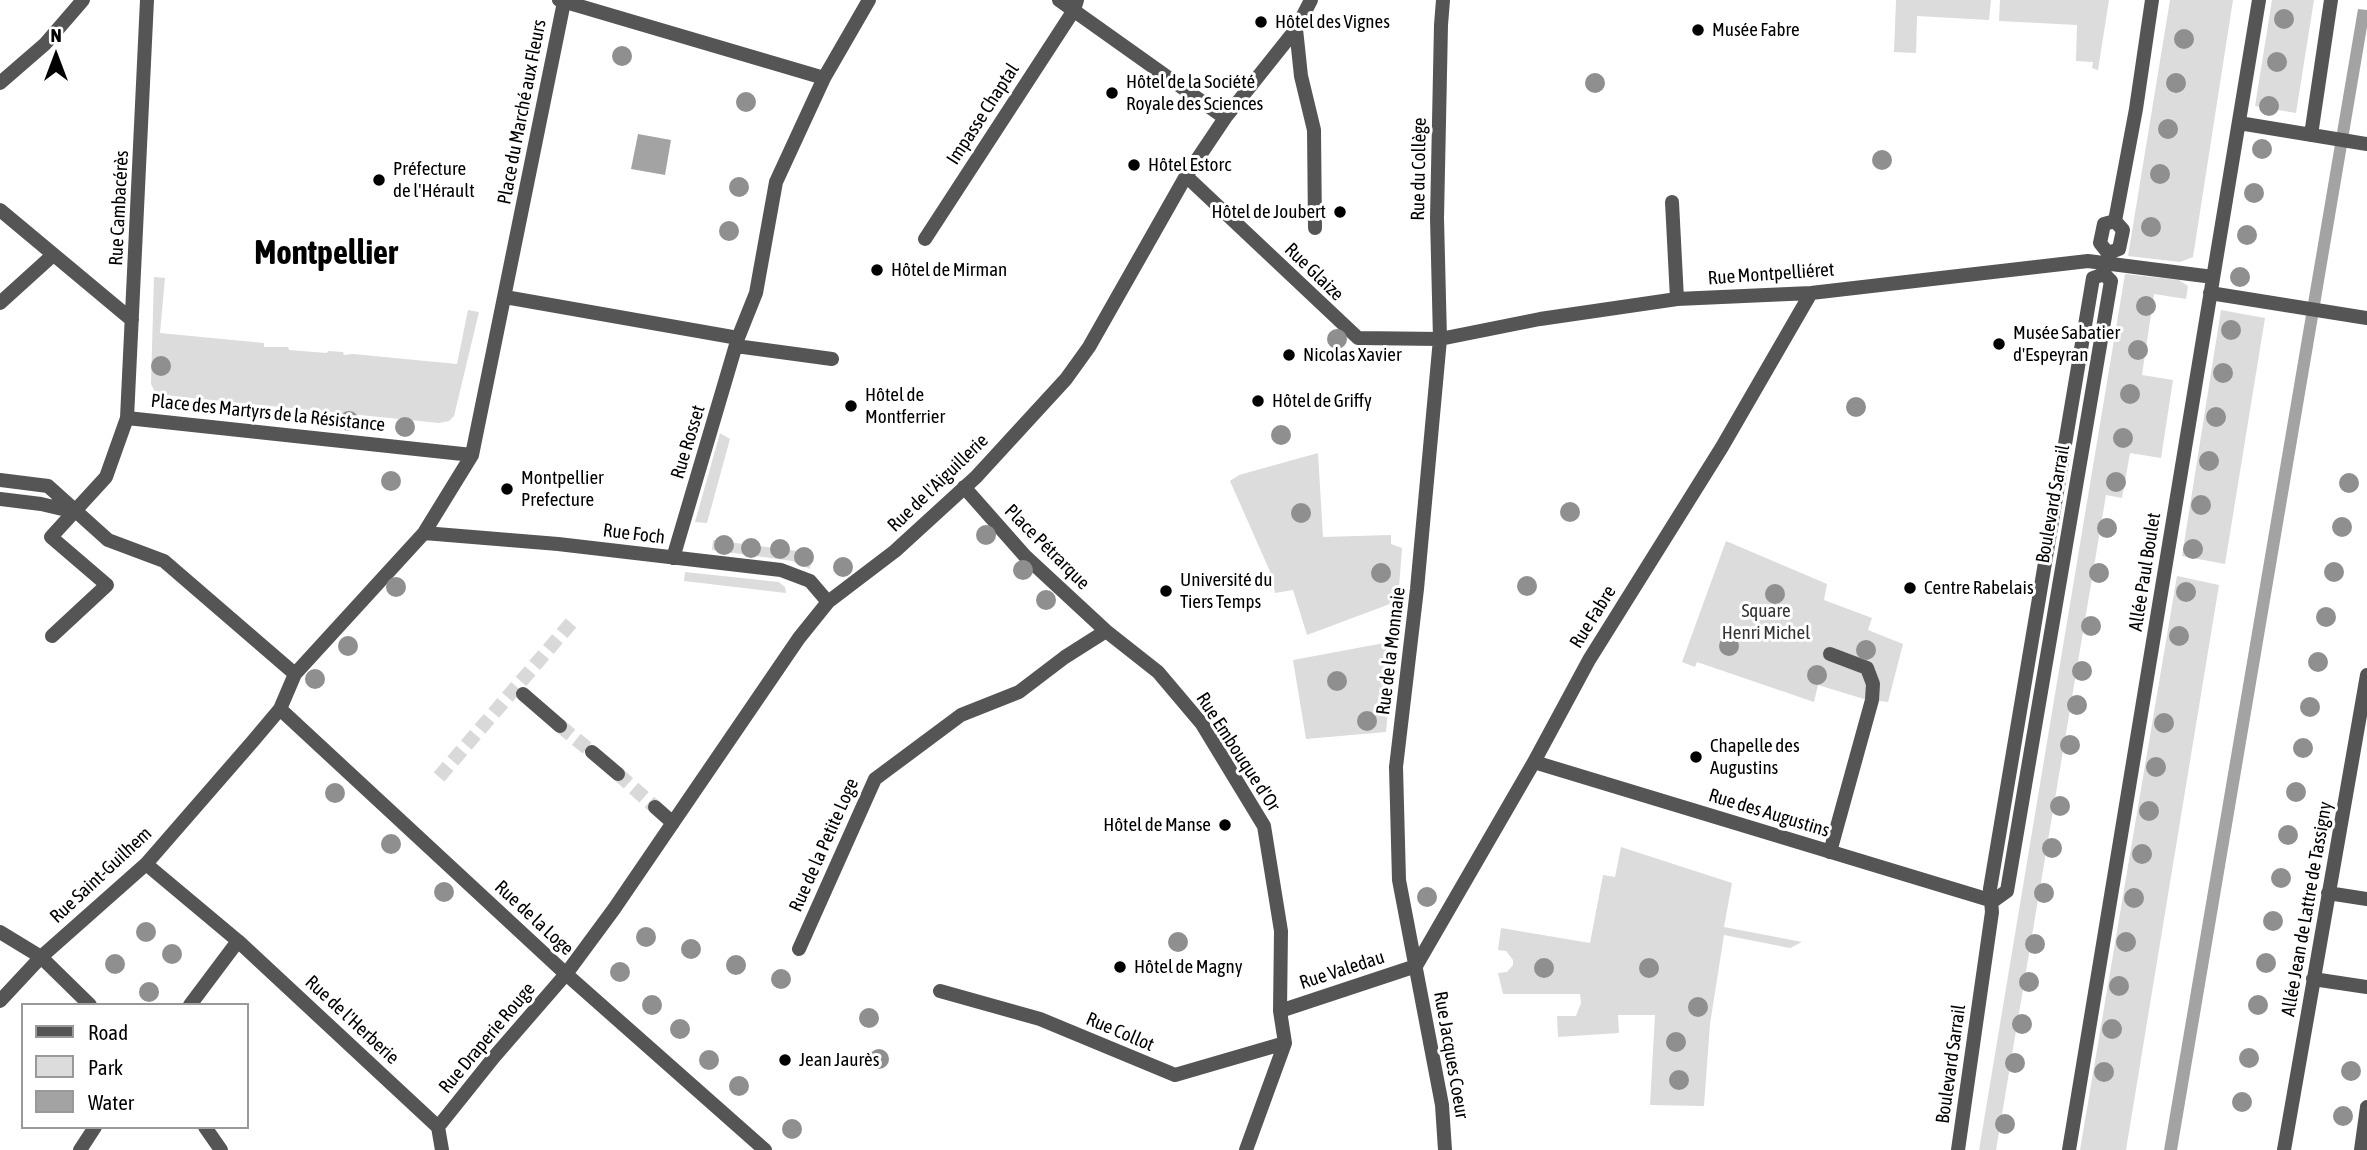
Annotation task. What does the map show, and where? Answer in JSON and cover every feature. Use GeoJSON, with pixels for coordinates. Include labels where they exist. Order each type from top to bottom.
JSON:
{"type":"FeatureCollection","features":[{"type":"Feature","properties":{"kind":"street"},"geometry":{"type":"LineString","coordinates":[[0,83],[45,44],[83,0]]}},
{"type":"Feature","properties":{"kind":"street","name":"Rue Cambacérès"},"geometry":{"type":"LineString","coordinates":[[127,418],[147,0]]}},
{"type":"Feature","properties":{"kind":"street"},"geometry":{"type":"LineString","coordinates":[[737,342],[756,293],[776,182],[824,78],[869,0]]}},
{"type":"Feature","properties":{"kind":"street"},"geometry":{"type":"LineString","coordinates":[[1059,0],[1075,5],[1225,118]]}},
{"type":"Feature","properties":{"kind":"street","name":"Rue de l'Aiguillerie"},"geometry":{"type":"LineString","coordinates":[[566,974],[799,638],[828,602],[895,551],[964,487],[1066,379],[1089,347],[1185,176],[1225,118],[1296,29],[1311,0]]}},
{"type":"Feature","properties":{"kind":"street","name":"Rue du Collège"},"geometry":{"type":"LineString","coordinates":[[1440,339],[1437,218],[1443,0]]}},
{"type":"Feature","properties":{"kind":"street"},"geometry":{"type":"LineString","coordinates":[[2106,263],[2100,243],[2104,224],[2115,221],[2136,109],[2152,0]]}},
{"type":"Feature","properties":{"kind":"street","name":"Allée Paul Boulet"},"geometry":{"type":"LineString","coordinates":[[2069,1150],[2259,0]]}},
{"type":"Feature","properties":{"kind":"street"},"geometry":{"type":"LineString","coordinates":[[2311,135],[2331,0]]}},
{"type":"Feature","properties":{"kind":"street","name":"Place du Marché aux Fleurs"},"geometry":{"type":"LineString","coordinates":[[424,533],[472,455],[505,298],[561,1],[824,78]]}},
{"type":"Feature","properties":{"kind":"street","name":"Impasse Chaptal"},"geometry":{"type":"LineString","coordinates":[[925,239],[1075,5]]}},
{"type":"Feature","properties":{"kind":"street"},"geometry":{"type":"LineString","coordinates":[[1296,29],[1301,76],[1314,130],[1315,228]]}},
{"type":"Feature","properties":{"kind":"street"},"geometry":{"type":"LineString","coordinates":[[2239,123],[2367,144]]}},
{"type":"Feature","properties":{"kind":"street","name":"Rue Glaize"},"geometry":{"type":"LineString","coordinates":[[1185,176],[1358,338],[1440,339]]}},
{"type":"Feature","properties":{"kind":"street"},"geometry":{"type":"LineString","coordinates":[[1672,202],[1676,299]]}},
{"type":"Feature","properties":{"kind":"street"},"geometry":{"type":"LineString","coordinates":[[0,210],[132,320]]}},
{"type":"Feature","properties":{"kind":"street"},"geometry":{"type":"LineString","coordinates":[[0,303],[53,255]]}},
{"type":"Feature","properties":{"kind":"street","name":"Rue Montpelliéret"},"geometry":{"type":"LineString","coordinates":[[1440,339],[1539,319],[1676,299],[1811,293],[2088,261],[2213,277]]}},
{"type":"Feature","properties":{"kind":"street","name":"Boulevard Sarrail"},"geometry":{"type":"LineString","coordinates":[[1958,1150],[1993,901],[2007,891],[2111,281],[2106,263]]}},
{"type":"Feature","properties":{"kind":"street","name":"Rue Fabre"},"geometry":{"type":"LineString","coordinates":[[1416,967],[1534,762],[1589,660],[1722,447],[1811,293]]}},
{"type":"Feature","properties":{"kind":"street"},"geometry":{"type":"LineString","coordinates":[[2210,293],[2367,318]]}},
{"type":"Feature","properties":{"kind":"street"},"geometry":{"type":"LineString","coordinates":[[505,298],[832,359]]}},
{"type":"Feature","properties":{"kind":"street","name":"Rue de la Monnaie"},"geometry":{"type":"LineString","coordinates":[[1416,967],[1399,880],[1396,767],[1417,589],[1440,339]]}},
{"type":"Feature","properties":{"kind":"street","name":"Rue Rosset"},"geometry":{"type":"LineString","coordinates":[[673,558],[737,342]]}},
{"type":"Feature","properties":{"kind":"street","name":"Place des Martyrs de la Résistance"},"geometry":{"type":"LineString","coordinates":[[52,636],[107,585],[51,537],[106,477],[127,418],[472,455]]}},
{"type":"Feature","properties":{"kind":"street"},"geometry":{"type":"LineString","coordinates":[[0,480],[48,486],[108,540],[164,561],[295,674]]}},
{"type":"Feature","properties":{"kind":"street","name":"Place Pétrarque"},"geometry":{"type":"LineString","coordinates":[[964,487],[1025,556],[1106,631]]}},
{"type":"Feature","properties":{"kind":"street"},"geometry":{"type":"LineString","coordinates":[[1,500],[41,504],[75,512]]}},
{"type":"Feature","properties":{"kind":"street"},"geometry":{"type":"LineString","coordinates":[[281,709],[295,674],[424,533]]}},
{"type":"Feature","properties":{"kind":"street","name":"Rue Foch"},"geometry":{"type":"LineString","coordinates":[[424,533],[558,544],[781,570],[810,581],[828,602]]}},
{"type":"Feature","properties":{"kind":"street","name":"Rue de la Petite Loge"},"geometry":{"type":"LineString","coordinates":[[799,949],[875,779],[961,715],[1019,692],[1065,657],[1106,631]]}},
{"type":"Feature","properties":{"kind":"street","name":"Rue Embouque d'Or"},"geometry":{"type":"LineString","coordinates":[[1106,631],[1158,672],[1202,724],[1264,826],[1281,931],[1279,1011],[1285,1044]]}},
{"type":"Feature","properties":{"kind":"street"},"geometry":{"type":"LineString","coordinates":[[1830,654],[1867,668],[1873,684],[1872,700],[1830,852]]}},
{"type":"Feature","properties":{"kind":"street","name":"Allée Jean de Lattre de Tassigny"},"geometry":{"type":"LineString","coordinates":[[2284,1150],[2328,893],[2360,762],[2367,679]]}},
{"type":"Feature","properties":{"kind":"street"},"geometry":{"type":"LineString","coordinates":[[523,694],[560,726]]}},
{"type":"Feature","properties":{"kind":"street","name":"Rue Saint-Guilhem"},"geometry":{"type":"LineString","coordinates":[[0,1001],[41,957],[146,864],[281,709]]}},
{"type":"Feature","properties":{"kind":"street","name":"Rue de la Loge"},"geometry":{"type":"LineString","coordinates":[[281,709],[566,974],[765,1150]]}},
{"type":"Feature","properties":{"kind":"street"},"geometry":{"type":"LineString","coordinates":[[592,752],[618,774]]}},
{"type":"Feature","properties":{"kind":"street","name":"Rue des Augustins"},"geometry":{"type":"LineString","coordinates":[[1534,762],[1993,901]]}},
{"type":"Feature","properties":{"kind":"street"},"geometry":{"type":"LineString","coordinates":[[655,807],[673,823]]}},
{"type":"Feature","properties":{"kind":"street","name":"Rue de l'Herberie"},"geometry":{"type":"LineString","coordinates":[[146,864],[238,941],[439,1127]]}},
{"type":"Feature","properties":{"kind":"street"},"geometry":{"type":"LineString","coordinates":[[2328,893],[2367,899]]}},
{"type":"Feature","properties":{"kind":"street"},"geometry":{"type":"LineString","coordinates":[[0,932],[41,957],[88,1003]]}},
{"type":"Feature","properties":{"kind":"street"},"geometry":{"type":"LineString","coordinates":[[192,1003],[238,941]]}},
{"type":"Feature","properties":{"kind":"street","name":"Rue Valedau"},"geometry":{"type":"LineString","coordinates":[[1279,1011],[1416,967]]}},
{"type":"Feature","properties":{"kind":"street","name":"Rue Jacques Coeur"},"geometry":{"type":"LineString","coordinates":[[1416,967],[1442,1105],[1445,1150]]}},
{"type":"Feature","properties":{"kind":"street","name":"Rue Draperie Rouge"},"geometry":{"type":"LineString","coordinates":[[439,1127],[494,1057],[566,974]]}},
{"type":"Feature","properties":{"kind":"street"},"geometry":{"type":"LineString","coordinates":[[2314,979],[2367,987]]}},
{"type":"Feature","properties":{"kind":"street","name":"Rue Collot"},"geometry":{"type":"LineString","coordinates":[[940,991],[1041,1019],[1175,1076],[1285,1044]]}},
{"type":"Feature","properties":{"kind":"street"},"geometry":{"type":"LineString","coordinates":[[1246,1150],[1285,1044]]}},
{"type":"Feature","properties":{"kind":"street"},"geometry":{"type":"LineString","coordinates":[[2361,1150],[2367,1107]]}},
{"type":"Feature","properties":{"kind":"street"},"geometry":{"type":"LineString","coordinates":[[439,1127],[442,1150]]}},
{"type":"Feature","properties":{"kind":"street"},"geometry":{"type":"LineString","coordinates":[[80,1150],[94,1129]]}},
{"type":"Feature","properties":{"kind":"street"},"geometry":{"type":"LineString","coordinates":[[206,1129],[221,1150]]}},
{"type":"Feature","properties":{"kind":"green space"},"geometry":{"type":"Polygon","coordinates":[[[1896,0],[1991,0],[1989,20],[1917,16],[1916,53],[1894,52],[1896,0]]]}},
{"type":"Feature","properties":{"kind":"green space"},"geometry":{"type":"Polygon","coordinates":[[[2000,0],[2109,0],[2098,70],[2092,68],[2093,62],[2076,61],[2077,25],[1999,21],[2000,0]]]}},
{"type":"Feature","properties":{"kind":"green space"},"geometry":{"type":"Polygon","coordinates":[[[2170,0],[2233,0],[2193,257],[2180,262],[2128,256],[2170,0]]]}},
{"type":"Feature","properties":{"kind":"green space"},"geometry":{"type":"Polygon","coordinates":[[[2272,0],[2314,0],[2296,113],[2255,106],[2272,0]]]}},
{"type":"Feature","properties":{"kind":"green space"},"geometry":{"type":"Polygon","coordinates":[[[2125,274],[2179,280],[2188,286],[2186,299],[2154,294],[2142,375],[2173,380],[2161,458],[2130,453],[2122,498],[2106,495],[1996,1150],[1979,1150],[2125,274]]]}},
{"type":"Feature","properties":{"kind":"green space"},"geometry":{"type":"Polygon","coordinates":[[[154,277],[165,278],[160,333],[264,343],[264,347],[288,347],[289,350],[343,352],[344,355],[457,364],[468,310],[479,312],[454,416],[449,421],[439,423],[172,396],[155,392],[151,384],[154,277]]]}},
{"type":"Feature","properties":{"kind":"green space"},"geometry":{"type":"Polygon","coordinates":[[[2221,310],[2265,318],[2225,564],[2182,556],[2221,310]]]}},
{"type":"Feature","properties":{"kind":"green space"},"geometry":{"type":"Polygon","coordinates":[[[720,433],[730,439],[707,523],[695,522],[720,433]]]}},
{"type":"Feature","properties":{"kind":"green space"},"geometry":{"type":"Polygon","coordinates":[[[1318,453],[1323,537],[1391,535],[1391,544],[1402,548],[1398,601],[1307,635],[1293,590],[1275,593],[1272,576],[1230,481],[1239,475],[1318,453]]]}},
{"type":"Feature","properties":{"kind":"green space"},"geometry":{"type":"Polygon","coordinates":[[[713,540],[813,553],[810,569],[792,561],[712,550],[713,540]]]}},
{"type":"Feature","properties":{"kind":"green space","name":"Square Henri Michel"},"geometry":{"type":"Polygon","coordinates":[[[1726,541],[1827,584],[1824,600],[1872,618],[1868,630],[1903,644],[1888,702],[1864,699],[1818,685],[1814,702],[1697,662],[1695,667],[1682,662],[1726,541]]]}},
{"type":"Feature","properties":{"kind":"green space"},"geometry":{"type":"Polygon","coordinates":[[[685,572],[779,582],[785,587],[786,593],[684,581],[685,572]]]}},
{"type":"Feature","properties":{"kind":"green space"},"geometry":{"type":"Polygon","coordinates":[[[2177,576],[2219,585],[2126,1150],[2080,1150],[2177,576]]]}},
{"type":"Feature","properties":{"kind":"green space"},"geometry":{"type":"Polygon","coordinates":[[[1395,641],[1386,732],[1306,739],[1293,660],[1395,641]]]}},
{"type":"Feature","properties":{"kind":"green space"},"geometry":{"type":"Polygon","coordinates":[[[1621,847],[1732,883],[1724,927],[1802,942],[1790,948],[1724,935],[1710,1024],[1704,1106],[1650,1105],[1655,1015],[1618,1015],[1619,1033],[1558,1037],[1557,1016],[1576,1016],[1581,1003],[1580,994],[1503,994],[1498,973],[1507,972],[1513,965],[1513,960],[1506,951],[1498,950],[1501,928],[1590,943],[1603,875],[1615,877],[1621,847]]]}},
{"type":"Feature","properties":{"kind":"water"},"geometry":{"type":"Polygon","coordinates":[[[2358,9],[2367,10],[2367,27],[2177,1150],[2164,1150],[2358,9]]]}},
{"type":"Feature","properties":{"kind":"water"},"geometry":{"type":"Polygon","coordinates":[[[638,134],[671,140],[665,175],[631,169],[638,134]]]}},
{"type":"Feature","properties":{"kind":"tunnel"},"geometry":{"type":"LineString","coordinates":[[439,777],[571,623]]}},
{"type":"Feature","properties":{"kind":"tunnel"},"geometry":{"type":"LineString","coordinates":[[560,726],[592,752]]}},
{"type":"Feature","properties":{"kind":"tunnel"},"geometry":{"type":"LineString","coordinates":[[618,774],[655,807]]}},
{"type":"Feature","properties":{"kind":"place","name":"Hôtel des Vignes"},"geometry":{"type":"Point","coordinates":[1261,22]}},
{"type":"Feature","properties":{"kind":"place","name":"Musée Fabre"},"geometry":{"type":"Point","coordinates":[1698,30]}},
{"type":"Feature","properties":{"kind":"place","name":"Hôtel de la Société Royale des Sciences"},"geometry":{"type":"Point","coordinates":[1112,93]}},
{"type":"Feature","properties":{"kind":"place","name":"Hôtel Estorc"},"geometry":{"type":"Point","coordinates":[1134,165]}},
{"type":"Feature","properties":{"kind":"place","name":"Préfecture de l'Hérault"},"geometry":{"type":"Point","coordinates":[379,180]}},
{"type":"Feature","properties":{"kind":"place","name":"Hôtel de Joubert"},"geometry":{"type":"Point","coordinates":[1340,212]}},
{"type":"Feature","properties":{"kind":"place","name":"Hôtel de Mirman"},"geometry":{"type":"Point","coordinates":[877,270]}},
{"type":"Feature","properties":{"kind":"place","name":"Musée Sabatier d'Espeyran"},"geometry":{"type":"Point","coordinates":[1999,344]}},
{"type":"Feature","properties":{"kind":"place","name":"Nicolas Xavier"},"geometry":{"type":"Point","coordinates":[1289,355]}},
{"type":"Feature","properties":{"kind":"place","name":"Hôtel de Griffy"},"geometry":{"type":"Point","coordinates":[1258,401]}},
{"type":"Feature","properties":{"kind":"place","name":"Hôtel de Montferrier"},"geometry":{"type":"Point","coordinates":[851,406]}},
{"type":"Feature","properties":{"kind":"place","name":"Montpellier Prefecture"},"geometry":{"type":"Point","coordinates":[507,489]}},
{"type":"Feature","properties":{"kind":"place","name":"Centre Rabelais"},"geometry":{"type":"Point","coordinates":[1910,588]}},
{"type":"Feature","properties":{"kind":"place","name":"Université du Tiers Temps"},"geometry":{"type":"Point","coordinates":[1166,591]}},
{"type":"Feature","properties":{"kind":"place","name":"Chapelle des Augustins"},"geometry":{"type":"Point","coordinates":[1696,757]}},
{"type":"Feature","properties":{"kind":"place","name":"Hôtel de Manse"},"geometry":{"type":"Point","coordinates":[1225,825]}},
{"type":"Feature","properties":{"kind":"place","name":"Hôtel de Magny"},"geometry":{"type":"Point","coordinates":[1120,967]}},
{"type":"Feature","properties":{"kind":"place","name":"Jean Jaurès"},"geometry":{"type":"Point","coordinates":[785,1060]}},
{"type":"Feature","properties":{"kind":"district","name":"Montpellier"},"geometry":{"type":"Point","coordinates":[326,254]}}]}
